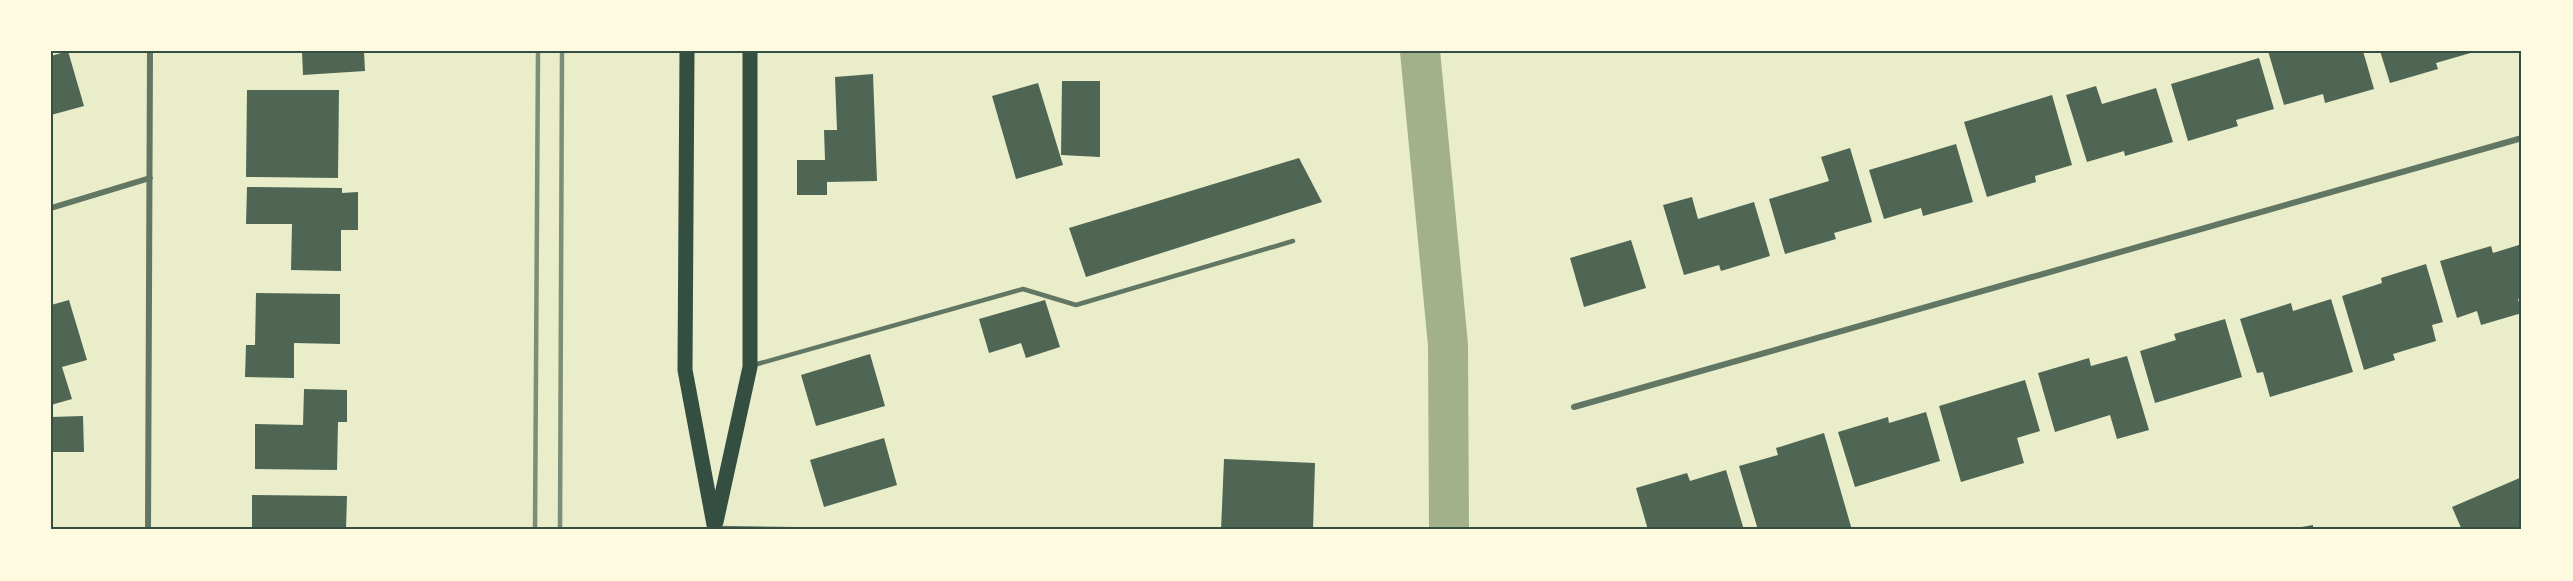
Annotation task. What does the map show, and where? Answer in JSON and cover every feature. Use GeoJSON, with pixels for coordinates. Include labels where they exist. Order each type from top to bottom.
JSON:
{"type":"FeatureCollection","features":[{"type":"Feature","properties":{"kind":"main road"},"geometry":{"type":"LineString","coordinates":[[687,51],[685,370],[715,529]]}},
{"type":"Feature","properties":{"kind":"main road"},"geometry":{"type":"LineString","coordinates":[[715,529],[750,367],[750,51]]}},
{"type":"Feature","properties":{"kind":"street"},"geometry":{"type":"LineString","coordinates":[[148,530],[150,51]]}},
{"type":"Feature","properties":{"kind":"street"},"geometry":{"type":"LineString","coordinates":[[1574,407],[2522,138]]}},
{"type":"Feature","properties":{"kind":"street"},"geometry":{"type":"LineString","coordinates":[[51,208],[150,178]]}},
{"type":"Feature","properties":{"kind":"lane"},"geometry":{"type":"LineString","coordinates":[[750,367],[1023,289],[1076,305],[1293,242]]}},
{"type":"Feature","properties":{"kind":"lane"},"geometry":{"type":"LineString","coordinates":[[715,529],[845,530]]}},
{"type":"Feature","properties":{"kind":"building"},"geometry":{"type":"Polygon","coordinates":[[[68,51],[84,106],[51,115],[51,56],[68,51]]]}},
{"type":"Feature","properties":{"kind":"building"},"geometry":{"type":"Polygon","coordinates":[[[302,51],[364,51],[365,71],[303,75],[302,51]]]}},
{"type":"Feature","properties":{"kind":"building"},"geometry":{"type":"Polygon","coordinates":[[[2268,51],[2363,51],[2374,89],[2325,103],[2323,94],[2284,105],[2268,51]]]}},
{"type":"Feature","properties":{"kind":"building"},"geometry":{"type":"Polygon","coordinates":[[[2380,51],[2474,52],[2436,63],[2438,69],[2390,83],[2380,51]]]}},
{"type":"Feature","properties":{"kind":"building"},"geometry":{"type":"Polygon","coordinates":[[[2259,58],[2274,109],[2236,120],[2238,126],[2188,141],[2171,84],[2259,58]]]}},
{"type":"Feature","properties":{"kind":"building"},"geometry":{"type":"Polygon","coordinates":[[[873,74],[877,181],[827,182],[827,195],[797,195],[797,160],[825,160],[824,130],[837,130],[835,77],[873,74]]]}},
{"type":"Feature","properties":{"kind":"building"},"geometry":{"type":"Polygon","coordinates":[[[1062,81],[1100,81],[1100,157],[1061,155],[1062,81]]]}},
{"type":"Feature","properties":{"kind":"building"},"geometry":{"type":"Polygon","coordinates":[[[1038,83],[1063,165],[1016,179],[992,96],[1038,83]]]}},
{"type":"Feature","properties":{"kind":"building"},"geometry":{"type":"Polygon","coordinates":[[[2096,86],[2102,104],[2156,88],[2173,142],[2125,156],[2124,151],[2087,162],[2066,95],[2096,86]]]}},
{"type":"Feature","properties":{"kind":"building"},"geometry":{"type":"Polygon","coordinates":[[[247,90],[339,90],[338,178],[246,177],[247,90]]]}},
{"type":"Feature","properties":{"kind":"building"},"geometry":{"type":"Polygon","coordinates":[[[2052,95],[2072,165],[2035,176],[2036,182],[1987,197],[1964,122],[2052,95]]]}},
{"type":"Feature","properties":{"kind":"building"},"geometry":{"type":"Polygon","coordinates":[[[1956,144],[1973,202],[1923,216],[1921,208],[1884,219],[1869,170],[1956,144]]]}},
{"type":"Feature","properties":{"kind":"building"},"geometry":{"type":"Polygon","coordinates":[[[1850,148],[1872,222],[1834,233],[1836,239],[1785,254],[1769,199],[1829,181],[1821,157],[1850,148]]]}},
{"type":"Feature","properties":{"kind":"building"},"geometry":{"type":"Polygon","coordinates":[[[1299,158],[1322,202],[1086,277],[1069,228],[1299,158]]]}},
{"type":"Feature","properties":{"kind":"building"},"geometry":{"type":"Polygon","coordinates":[[[247,187],[342,188],[342,193],[358,192],[358,230],[341,230],[341,271],[291,270],[292,224],[246,224],[247,187]]]}},
{"type":"Feature","properties":{"kind":"building"},"geometry":{"type":"Polygon","coordinates":[[[1692,197],[1698,219],[1754,202],[1770,256],[1721,271],[1719,265],[1684,275],[1663,205],[1692,197]]]}},
{"type":"Feature","properties":{"kind":"building"},"geometry":{"type":"Polygon","coordinates":[[[1631,240],[1646,288],[1584,307],[1570,258],[1631,240]]]}},
{"type":"Feature","properties":{"kind":"building"},"geometry":{"type":"Polygon","coordinates":[[[2522,244],[2522,298],[2518,299],[2522,313],[2481,325],[2477,311],[2457,318],[2440,261],[2491,246],[2493,253],[2522,244]]]}},
{"type":"Feature","properties":{"kind":"building"},"geometry":{"type":"Polygon","coordinates":[[[2426,264],[2443,322],[2432,325],[2436,341],[2393,354],[2395,360],[2364,370],[2342,296],[2382,283],[2381,278],[2426,264]]]}},
{"type":"Feature","properties":{"kind":"building"},"geometry":{"type":"Polygon","coordinates":[[[256,293],[340,294],[340,344],[294,343],[294,378],[245,377],[246,345],[255,345],[256,293]]]}},
{"type":"Feature","properties":{"kind":"building"},"geometry":{"type":"Polygon","coordinates":[[[2331,299],[2353,372],[2270,397],[2263,372],[2257,373],[2240,319],[2291,303],[2293,311],[2331,299]]]}},
{"type":"Feature","properties":{"kind":"building"},"geometry":{"type":"Polygon","coordinates":[[[69,300],[87,360],[62,367],[72,399],[51,405],[51,305],[69,300]]]}},
{"type":"Feature","properties":{"kind":"building"},"geometry":{"type":"Polygon","coordinates":[[[1045,300],[1060,347],[1026,358],[1021,343],[989,353],[979,319],[1045,300]]]}},
{"type":"Feature","properties":{"kind":"building"},"geometry":{"type":"Polygon","coordinates":[[[2225,319],[2242,377],[2155,403],[2140,351],[2176,340],[2174,334],[2225,319]]]}},
{"type":"Feature","properties":{"kind":"building"},"geometry":{"type":"Polygon","coordinates":[[[870,354],[885,406],[816,426],[801,375],[870,354]]]}},
{"type":"Feature","properties":{"kind":"building"},"geometry":{"type":"Polygon","coordinates":[[[2127,356],[2149,430],[2117,439],[2110,415],[2055,432],[2038,373],[2089,358],[2091,366],[2127,356]]]}},
{"type":"Feature","properties":{"kind":"building"},"geometry":{"type":"Polygon","coordinates":[[[2025,380],[2040,431],[2017,438],[2024,463],[1961,482],[1939,406],[2025,380]]]}},
{"type":"Feature","properties":{"kind":"building"},"geometry":{"type":"Polygon","coordinates":[[[304,389],[347,390],[347,422],[338,422],[337,470],[255,469],[255,424],[303,425],[304,389]]]}},
{"type":"Feature","properties":{"kind":"building"},"geometry":{"type":"Polygon","coordinates":[[[1926,412],[1940,461],[1855,487],[1838,432],[1888,417],[1889,423],[1926,412]]]}},
{"type":"Feature","properties":{"kind":"building"},"geometry":{"type":"Polygon","coordinates":[[[83,416],[84,452],[51,452],[51,417],[83,416]]]}},
{"type":"Feature","properties":{"kind":"building"},"geometry":{"type":"Polygon","coordinates":[[[1824,433],[1852,530],[1758,530],[1739,466],[1778,455],[1776,448],[1824,433]]]}},
{"type":"Feature","properties":{"kind":"building"},"geometry":{"type":"Polygon","coordinates":[[[884,438],[897,485],[824,507],[810,460],[884,438]]]}},
{"type":"Feature","properties":{"kind":"building"},"geometry":{"type":"Polygon","coordinates":[[[1224,459],[1315,463],[1313,530],[1221,530],[1224,459]]]}},
{"type":"Feature","properties":{"kind":"building"},"geometry":{"type":"Polygon","coordinates":[[[1726,470],[1744,530],[1648,530],[1636,488],[1687,473],[1690,481],[1726,470]]]}},
{"type":"Feature","properties":{"kind":"building"},"geometry":{"type":"Polygon","coordinates":[[[2522,477],[2522,530],[2462,530],[2452,507],[2522,477]]]}},
{"type":"Feature","properties":{"kind":"building"},"geometry":{"type":"Polygon","coordinates":[[[252,495],[347,496],[346,530],[252,530],[252,495]]]}},
{"type":"Feature","properties":{"kind":"building"},"geometry":{"type":"Polygon","coordinates":[[[2313,525],[2313,530],[2290,530],[2290,529],[2313,525]]]}},
{"type":"Feature","properties":{"kind":"waterway"},"geometry":{"type":"LineString","coordinates":[[1420,51],[1448,345],[1449,530]]}},
{"type":"Feature","properties":{"kind":"railway"},"geometry":{"type":"LineString","coordinates":[[535,530],[538,51]]}},
{"type":"Feature","properties":{"kind":"railway"},"geometry":{"type":"LineString","coordinates":[[560,530],[562,51]]}}]}
